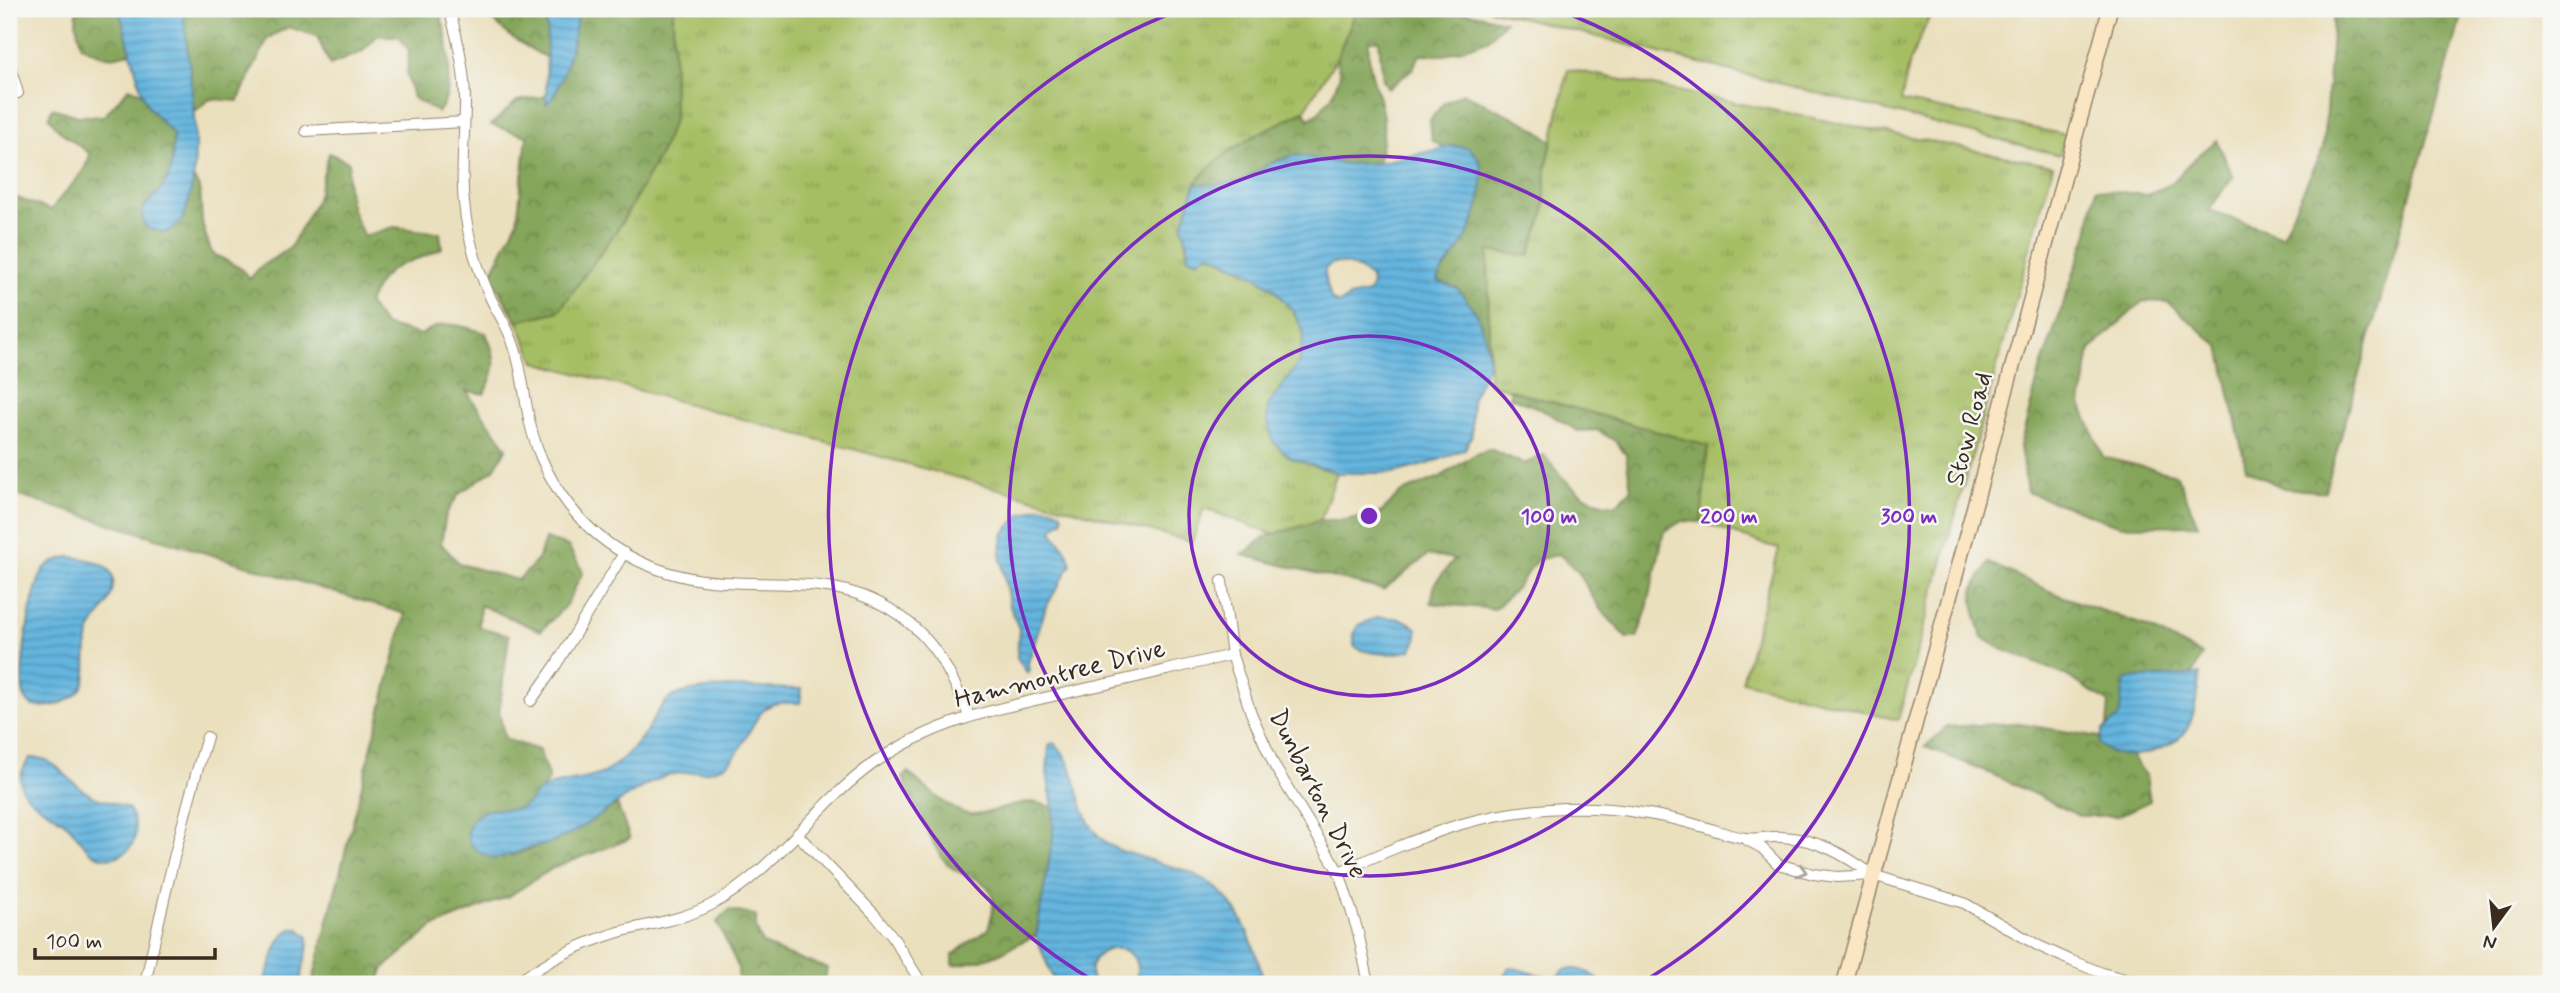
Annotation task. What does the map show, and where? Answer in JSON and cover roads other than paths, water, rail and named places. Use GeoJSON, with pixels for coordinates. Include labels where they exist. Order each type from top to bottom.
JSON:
{"type":"FeatureCollection","features":[{"type":"Feature","properties":{"kind":"street"},"geometry":{"type":"LineString","coordinates":[[449,9],[463,69],[462,176],[467,228],[482,278],[519,358],[527,409],[541,459],[553,482],[579,518],[608,544],[657,569],[698,580],[819,585],[848,590],[875,600],[914,627],[933,647],[955,682],[969,716]]}},
{"type":"Feature","properties":{"kind":"street","name":"Stow Road"},"geometry":{"type":"LineString","coordinates":[[1844,984],[2110,9]]}},
{"type":"Feature","properties":{"kind":"street"},"geometry":{"type":"LineString","coordinates":[[9,63],[18,93]]}},
{"type":"Feature","properties":{"kind":"street"},"geometry":{"type":"LineString","coordinates":[[306,131],[464,122]]}},
{"type":"Feature","properties":{"kind":"street"},"geometry":{"type":"LineString","coordinates":[[531,701],[624,553]]}},
{"type":"Feature","properties":{"kind":"street","name":"Dunbarton Drive"},"geometry":{"type":"LineString","coordinates":[[1222,581],[1232,655],[1251,713],[1275,767],[1339,872],[1358,932],[1369,984]]}},
{"type":"Feature","properties":{"kind":"street","name":"Hammontree Drive"},"geometry":{"type":"LineString","coordinates":[[516,984],[542,966],[594,940],[682,917],[710,905],[745,883],[826,803],[875,763],[932,731],[969,716],[1232,655]]}},
{"type":"Feature","properties":{"kind":"street"},"geometry":{"type":"LineString","coordinates":[[145,984],[178,834],[207,737]]}},
{"type":"Feature","properties":{"kind":"street"},"geometry":{"type":"LineString","coordinates":[[1339,872],[1412,841],[1495,816],[1560,809],[1609,809],[1642,813],[1744,838],[1780,836],[1811,841],[1836,849],[1873,875],[1964,903],[2039,946],[2072,961],[2102,973],[2144,984]]}},
{"type":"Feature","properties":{"kind":"street"},"geometry":{"type":"LineString","coordinates":[[797,834],[884,926],[922,984]]}},
{"type":"Feature","properties":{"kind":"street"},"geometry":{"type":"LineString","coordinates":[[1744,838],[1762,848],[1778,864],[1813,874],[1837,877],[1873,875]]}},
{"type":"Feature","properties":{"kind":"water"},"geometry":{"type":"Polygon","coordinates":[[[119,9],[183,9],[194,114],[194,168],[191,193],[183,218],[165,233],[147,228],[143,213],[168,178],[172,162],[173,134],[149,108],[142,93],[119,9]]]}},
{"type":"Feature","properties":{"kind":"water"},"geometry":{"type":"Polygon","coordinates":[[[544,9],[579,9],[563,75],[558,88],[546,104],[547,30],[544,9]]]}},
{"type":"Feature","properties":{"kind":"water"},"geometry":{"type":"Polygon","coordinates":[[[1453,146],[1469,148],[1478,158],[1482,182],[1474,219],[1459,250],[1437,281],[1458,289],[1477,314],[1489,362],[1472,398],[1472,435],[1465,449],[1431,463],[1394,473],[1337,473],[1291,458],[1273,442],[1267,419],[1268,405],[1299,363],[1304,333],[1293,311],[1273,288],[1251,273],[1209,253],[1197,261],[1188,257],[1188,244],[1182,226],[1195,184],[1239,182],[1276,161],[1296,155],[1346,164],[1377,163],[1453,146]],[[1332,263],[1325,269],[1331,299],[1338,304],[1350,297],[1368,293],[1372,285],[1371,278],[1353,266],[1332,263]]]}},
{"type":"Feature","properties":{"kind":"water"},"geometry":{"type":"Polygon","coordinates":[[[1040,507],[1056,509],[1063,516],[1053,532],[1067,552],[1071,564],[1046,607],[1027,673],[1017,658],[1019,629],[1009,604],[1000,554],[1004,533],[1020,515],[1040,507]]]}},
{"type":"Feature","properties":{"kind":"water"},"geometry":{"type":"Polygon","coordinates":[[[68,557],[90,560],[106,567],[113,581],[112,591],[90,632],[86,674],[80,690],[58,704],[32,706],[25,698],[23,671],[34,594],[44,569],[52,562],[68,557]]]}},
{"type":"Feature","properties":{"kind":"water"},"geometry":{"type":"Polygon","coordinates":[[[1378,617],[1405,620],[1418,630],[1411,650],[1382,654],[1367,652],[1354,646],[1354,634],[1358,625],[1378,617]]]}},
{"type":"Feature","properties":{"kind":"water"},"geometry":{"type":"Polygon","coordinates":[[[2200,674],[2191,720],[2178,739],[2161,749],[2131,755],[2111,752],[2099,744],[2103,730],[2119,717],[2126,679],[2200,674]]]}},
{"type":"Feature","properties":{"kind":"water"},"geometry":{"type":"Polygon","coordinates":[[[726,687],[802,689],[800,703],[777,703],[766,708],[738,751],[725,765],[703,772],[678,773],[663,777],[575,831],[542,846],[498,858],[486,856],[473,847],[468,836],[470,824],[485,811],[517,809],[525,806],[547,787],[604,772],[635,745],[669,699],[693,691],[726,687]]]}},
{"type":"Feature","properties":{"kind":"water"},"geometry":{"type":"Polygon","coordinates":[[[1054,743],[1069,764],[1084,812],[1102,839],[1124,852],[1180,868],[1200,877],[1225,897],[1235,909],[1250,938],[1264,984],[1135,984],[1137,967],[1133,956],[1124,950],[1114,949],[1103,952],[1095,959],[1091,970],[1093,984],[1055,984],[1036,936],[1053,838],[1053,808],[1047,773],[1049,745],[1054,743]]]}},
{"type":"Feature","properties":{"kind":"water"},"geometry":{"type":"Polygon","coordinates":[[[30,758],[46,760],[89,794],[129,809],[135,832],[128,850],[112,857],[94,854],[69,826],[30,799],[20,782],[22,771],[30,758]]]}},
{"type":"Feature","properties":{"kind":"water"},"geometry":{"type":"Polygon","coordinates":[[[292,928],[299,929],[308,937],[301,984],[262,984],[277,946],[292,928]]]}},
{"type":"Feature","properties":{"kind":"water"},"geometry":{"type":"Polygon","coordinates":[[[1509,967],[1556,979],[1565,969],[1576,969],[1590,974],[1603,984],[1503,984],[1509,967]]]}}]}
